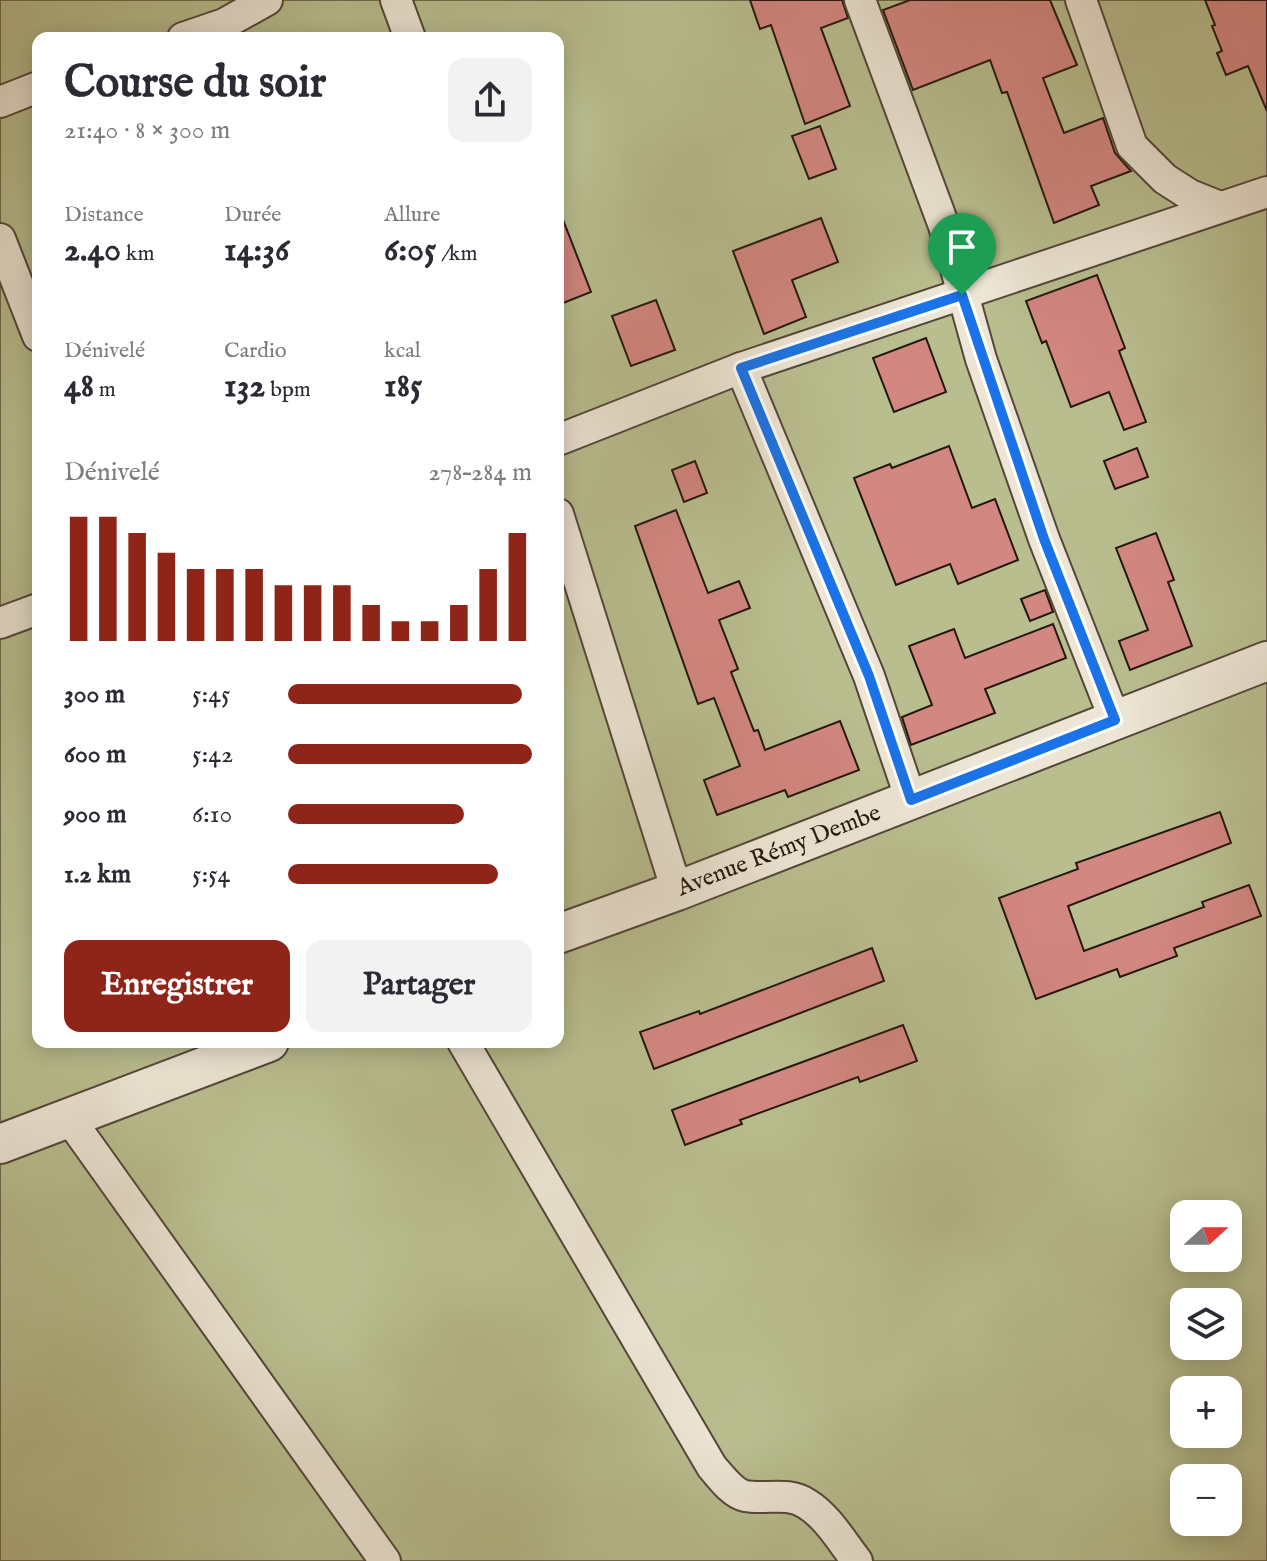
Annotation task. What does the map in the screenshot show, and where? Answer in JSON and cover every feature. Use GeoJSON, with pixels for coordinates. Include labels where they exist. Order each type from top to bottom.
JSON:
{"type":"FeatureCollection","features":[{"type":"Feature","properties":{"kind":"street"},"geometry":{"type":"LineString","coordinates":[[201,32],[224,24],[267,0]]}},
{"type":"Feature","properties":{"kind":"street"},"geometry":{"type":"LineString","coordinates":[[396,0],[408,32]]}},
{"type":"Feature","properties":{"kind":"street"},"geometry":{"type":"LineString","coordinates":[[860,0],[944,226],[962,295],[1044,539],[1115,720]]}},
{"type":"Feature","properties":{"kind":"street"},"geometry":{"type":"LineString","coordinates":[[1081,0],[1132,146],[1165,179],[1190,195],[1220,207]]}},
{"type":"Feature","properties":{"kind":"street"},"geometry":{"type":"LineString","coordinates":[[0,102],[32,89]]}},
{"type":"Feature","properties":{"kind":"street"},"geometry":{"type":"LineString","coordinates":[[564,438],[741,368],[1267,192]]}},
{"type":"Feature","properties":{"kind":"street"},"geometry":{"type":"LineString","coordinates":[[0,239],[32,321]]}},
{"type":"Feature","properties":{"kind":"street"},"geometry":{"type":"LineString","coordinates":[[741,368],[869,676],[911,800]]}},
{"type":"Feature","properties":{"kind":"street"},"geometry":{"type":"LineString","coordinates":[[564,533],[677,891]]}},
{"type":"Feature","properties":{"kind":"street"},"geometry":{"type":"LineString","coordinates":[[0,623],[32,611]]}},
{"type":"Feature","properties":{"kind":"street","name":"Avenue Rémy Dembe"},"geometry":{"type":"LineString","coordinates":[[564,932],[677,891],[1267,661]]}},
{"type":"Feature","properties":{"kind":"street"},"geometry":{"type":"LineString","coordinates":[[0,1144],[253,1048]]}},
{"type":"Feature","properties":{"kind":"street"},"geometry":{"type":"LineString","coordinates":[[467,1048],[712,1467],[744,1496],[790,1496],[806,1503],[821,1515],[857,1561]]}},
{"type":"Feature","properties":{"kind":"street"},"geometry":{"type":"LineString","coordinates":[[69,1118],[385,1561]]}},
{"type":"Feature","properties":{"kind":"green space"},"geometry":{"type":"Polygon","coordinates":[[[0,0],[1267,0],[1267,1561],[0,1561],[0,0]]]}},
{"type":"Feature","properties":{"kind":"building"},"geometry":{"type":"Polygon","coordinates":[[[750,0],[842,0],[848,18],[821,28],[850,106],[805,124],[771,25],[760,29],[750,0]]]}},
{"type":"Feature","properties":{"kind":"building"},"geometry":{"type":"Polygon","coordinates":[[[910,0],[1050,0],[1077,65],[1043,78],[1064,133],[1103,118],[1115,153],[1131,171],[1091,186],[1099,205],[1054,223],[1007,92],[1002,93],[990,60],[913,90],[883,10],[910,0]]]}},
{"type":"Feature","properties":{"kind":"building"},"geometry":{"type":"Polygon","coordinates":[[[1205,0],[1267,0],[1267,111],[1248,66],[1226,75],[1217,53],[1222,51],[1212,26],[1215,25],[1205,0]]]}},
{"type":"Feature","properties":{"kind":"building"},"geometry":{"type":"Polygon","coordinates":[[[820,126],[836,169],[809,179],[792,136],[820,126]]]}},
{"type":"Feature","properties":{"kind":"building"},"geometry":{"type":"Polygon","coordinates":[[[821,218],[838,262],[792,280],[806,317],[764,334],[733,251],[821,218]]]}},
{"type":"Feature","properties":{"kind":"building"},"geometry":{"type":"Polygon","coordinates":[[[564,222],[591,292],[564,303],[564,222]]]}},
{"type":"Feature","properties":{"kind":"building"},"geometry":{"type":"Polygon","coordinates":[[[1097,275],[1125,348],[1119,351],[1146,422],[1124,430],[1109,392],[1071,407],[1046,341],[1042,343],[1026,301],[1097,275]]]}},
{"type":"Feature","properties":{"kind":"building"},"geometry":{"type":"Polygon","coordinates":[[[656,300],[675,350],[631,366],[612,316],[656,300]]]}},
{"type":"Feature","properties":{"kind":"building"},"geometry":{"type":"Polygon","coordinates":[[[926,338],[946,392],[894,412],[873,358],[926,338]]]}},
{"type":"Feature","properties":{"kind":"building"},"geometry":{"type":"Polygon","coordinates":[[[949,446],[972,508],[995,499],[1018,560],[958,584],[950,564],[896,585],[854,478],[890,464],[892,468],[949,446]]]}},
{"type":"Feature","properties":{"kind":"building"},"geometry":{"type":"Polygon","coordinates":[[[1137,448],[1148,477],[1115,489],[1104,461],[1137,448]]]}},
{"type":"Feature","properties":{"kind":"building"},"geometry":{"type":"Polygon","coordinates":[[[695,461],[707,493],[684,502],[672,470],[695,461]]]}},
{"type":"Feature","properties":{"kind":"building"},"geometry":{"type":"Polygon","coordinates":[[[676,510],[708,593],[739,581],[750,608],[719,620],[738,669],[731,672],[754,731],[758,730],[765,750],[840,721],[859,770],[788,797],[785,790],[717,815],[704,780],[740,766],[714,698],[698,704],[635,526],[676,510]]]}},
{"type":"Feature","properties":{"kind":"building"},"geometry":{"type":"Polygon","coordinates":[[[1156,533],[1174,580],[1168,582],[1192,646],[1130,670],[1119,641],[1148,630],[1116,548],[1156,533]]]}},
{"type":"Feature","properties":{"kind":"building"},"geometry":{"type":"Polygon","coordinates":[[[1045,590],[1053,612],[1030,621],[1021,599],[1045,590]]]}},
{"type":"Feature","properties":{"kind":"building"},"geometry":{"type":"Polygon","coordinates":[[[1053,624],[1066,658],[985,689],[995,713],[911,745],[902,717],[932,705],[909,646],[954,629],[965,658],[1053,624]]]}},
{"type":"Feature","properties":{"kind":"building"},"geometry":{"type":"Polygon","coordinates":[[[1220,812],[1231,843],[1068,906],[1084,951],[1204,907],[1202,902],[1249,885],[1261,916],[1174,948],[1177,956],[1120,977],[1117,969],[1036,999],[999,898],[1078,869],[1076,863],[1220,812]]]}},
{"type":"Feature","properties":{"kind":"building"},"geometry":{"type":"Polygon","coordinates":[[[872,948],[884,981],[654,1069],[640,1032],[699,1011],[700,1014],[872,948]]]}},
{"type":"Feature","properties":{"kind":"building"},"geometry":{"type":"Polygon","coordinates":[[[903,1025],[917,1061],[860,1082],[858,1077],[740,1120],[742,1124],[685,1145],[672,1110],[903,1025]]]}},
{"type":"Feature","properties":{"kind":"route"},"geometry":{"type":"LineString","coordinates":[[962,295],[1044,539],[1115,720],[911,800],[869,676],[741,368],[962,295]]}}]}
